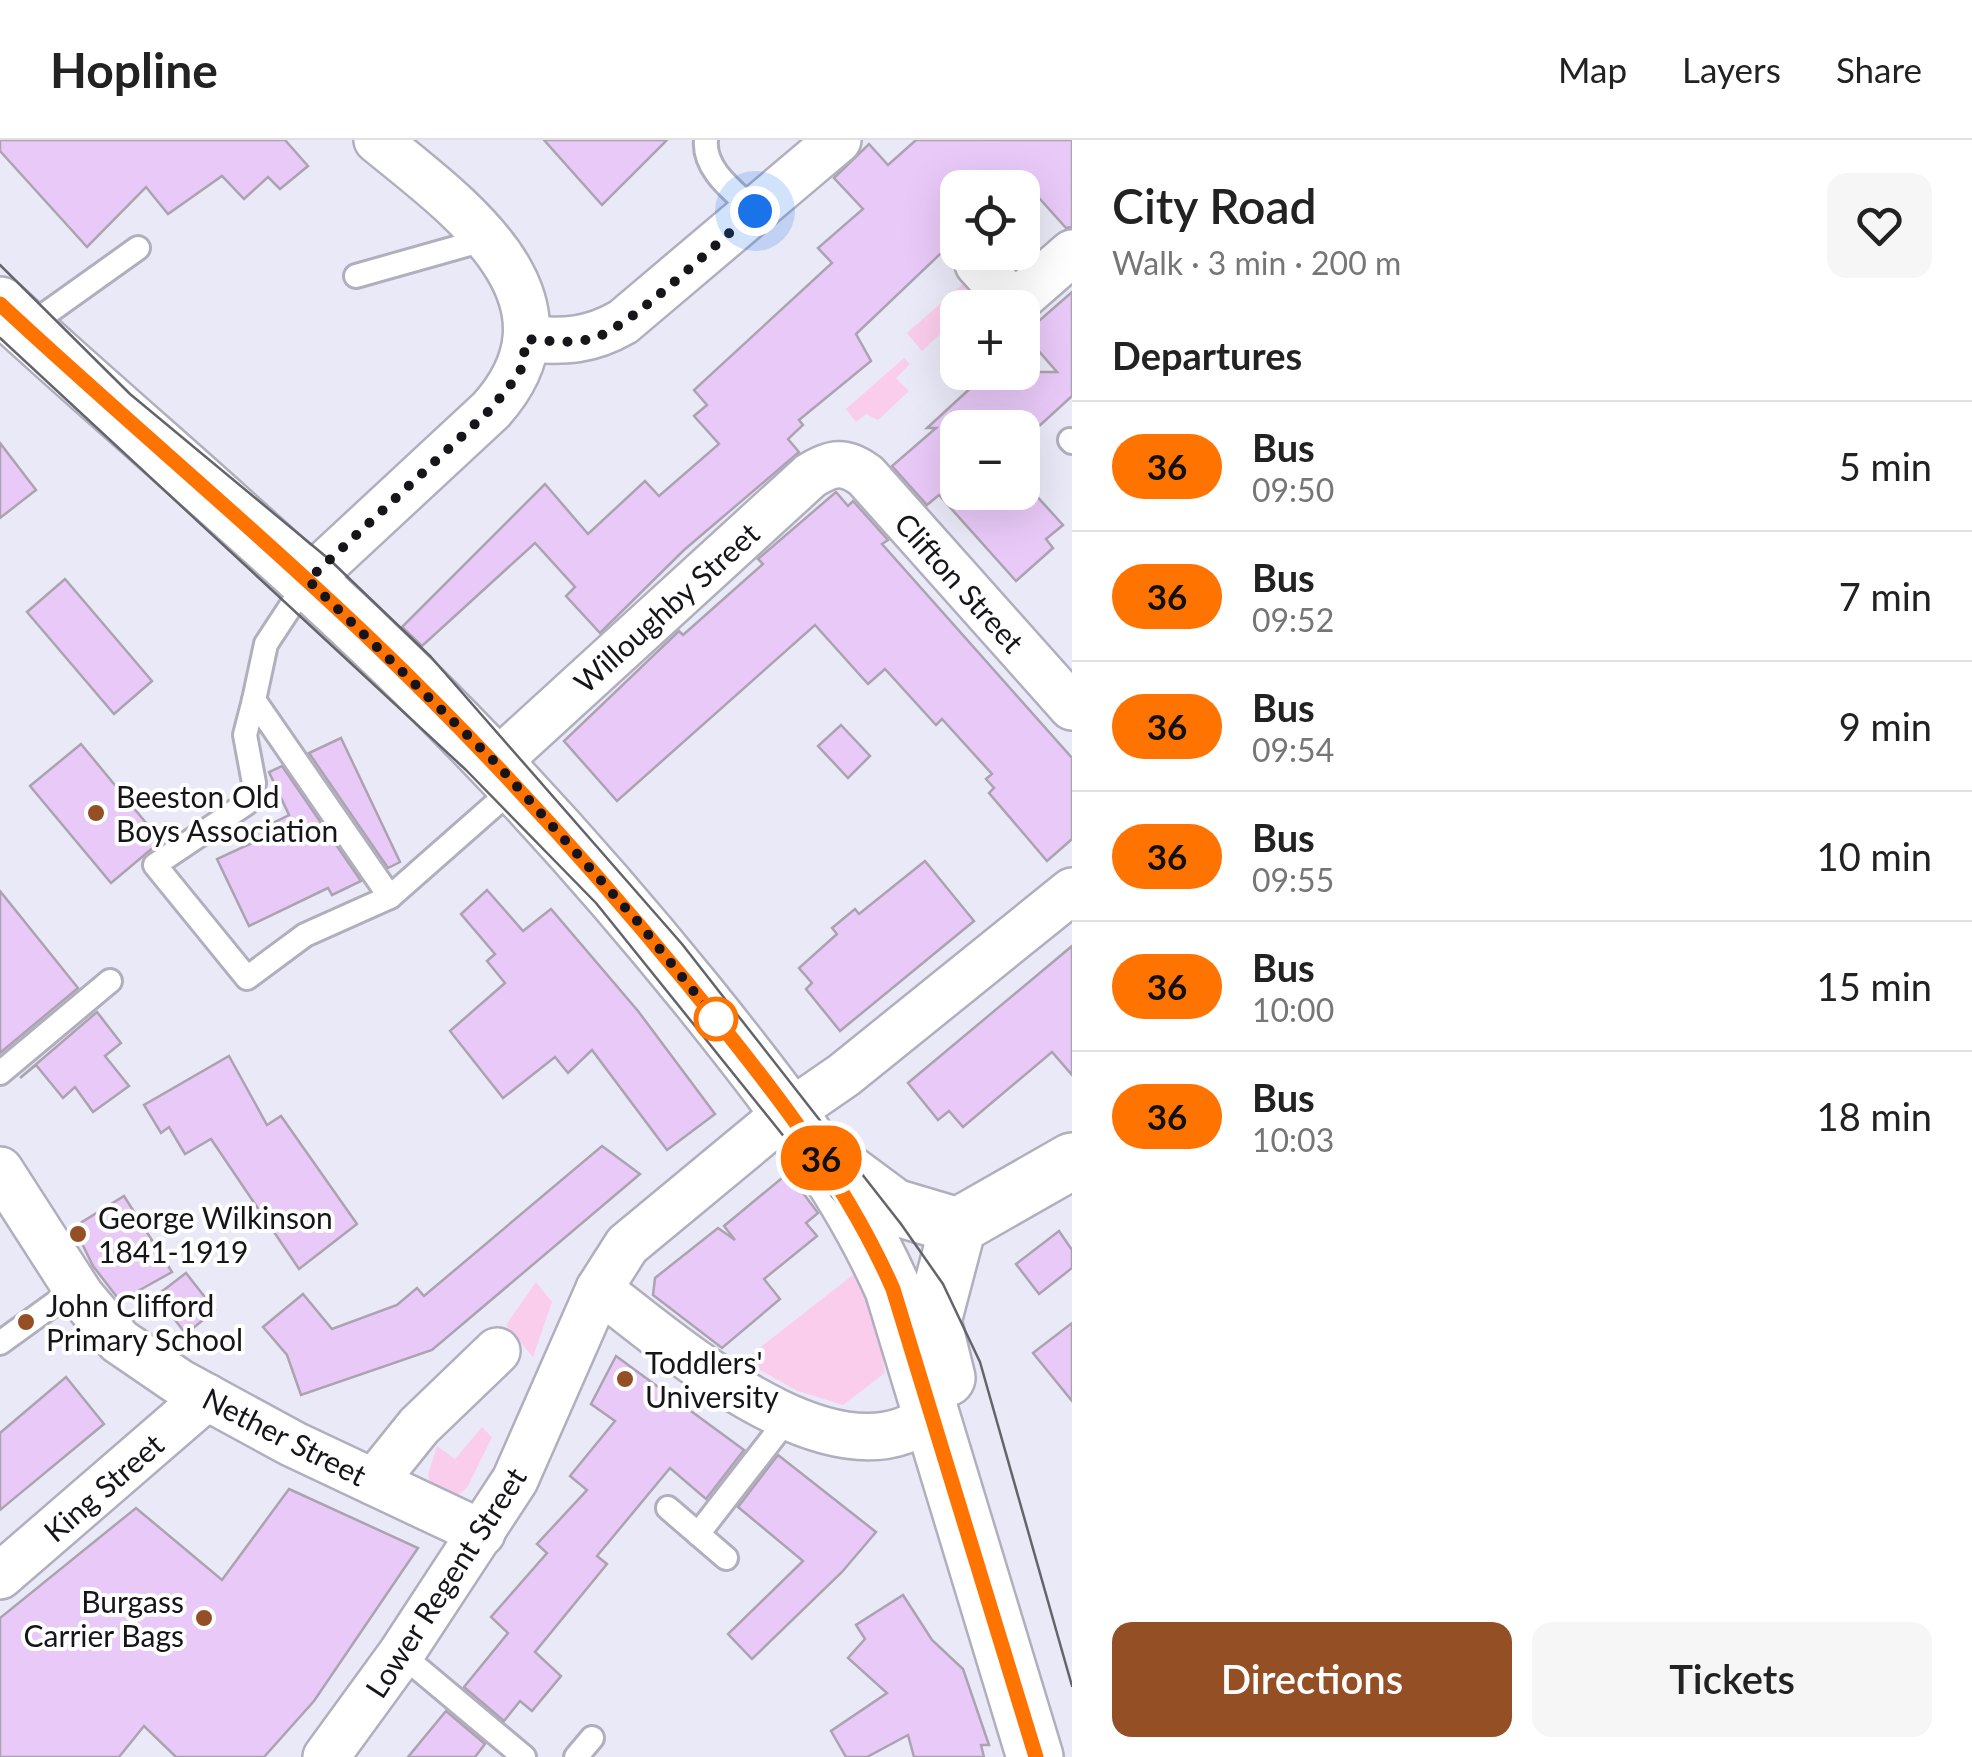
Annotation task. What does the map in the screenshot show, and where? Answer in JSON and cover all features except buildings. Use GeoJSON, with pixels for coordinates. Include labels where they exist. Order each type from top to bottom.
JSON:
{"type":"FeatureCollection","features":[{"type":"Feature","properties":{"kind":"main road"},"geometry":{"type":"LineString","coordinates":[[13,316],[308,580],[506,775],[638,922],[800,1127],[887,1276],[958,1495],[1036,1757]]}},
{"type":"Feature","properties":{"kind":"main road"},"geometry":{"type":"LineString","coordinates":[[800,1127],[894,1208],[953,1248]]}},
{"type":"Feature","properties":{"kind":"main road"},"geometry":{"type":"LineString","coordinates":[[958,1495],[966,1455],[933,1321],[953,1248],[1072,1161]]}},
{"type":"Feature","properties":{"kind":"street"},"geometry":{"type":"LineString","coordinates":[[308,580],[490,410],[520,373],[527,339],[522,294],[487,239],[449,198],[378,140]]}},
{"type":"Feature","properties":{"kind":"street"},"geometry":{"type":"LineString","coordinates":[[527,339],[570,343],[597,337],[623,322],[838,140]]}},
{"type":"Feature","properties":{"kind":"street"},"geometry":{"type":"LineString","coordinates":[[1030,290],[1072,252]]}},
{"type":"Feature","properties":{"kind":"street"},"geometry":{"type":"LineString","coordinates":[[983,270],[999,290]]}},
{"type":"Feature","properties":{"kind":"street","name":"Clifton Street"},"geometry":{"type":"LineString","coordinates":[[844,463],[866,476],[1072,707]]}},
{"type":"Feature","properties":{"kind":"street","name":"Willoughby Street"},"geometry":{"type":"LineString","coordinates":[[506,775],[810,476],[826,466],[844,463]]}},
{"type":"Feature","properties":{"kind":"street","name":"Lower Regent Street"},"geometry":{"type":"LineString","coordinates":[[326,1757],[401,1654],[516,1480],[598,1289],[626,1245],[800,1127],[844,1075],[1072,891]]}},
{"type":"Feature","properties":{"kind":"street","name":"Nether Street"},"geometry":{"type":"LineString","coordinates":[[0,1170],[76,1288],[118,1341],[207,1397],[482,1533]]}},
{"type":"Feature","properties":{"kind":"street"},"geometry":{"type":"LineString","coordinates":[[598,1289],[705,1370],[789,1416],[842,1434],[903,1436],[932,1414]]}},
{"type":"Feature","properties":{"kind":"street"},"geometry":{"type":"LineString","coordinates":[[374,1482],[419,1426],[497,1351]]}},
{"type":"Feature","properties":{"kind":"street","name":"King Street"},"geometry":{"type":"LineString","coordinates":[[0,1576],[207,1397]]}},
{"type":"Feature","properties":{"kind":"lane"},"geometry":{"type":"LineString","coordinates":[[706,140],[705,152],[716,173],[755,211]]}},
{"type":"Feature","properties":{"kind":"lane"},"geometry":{"type":"LineString","coordinates":[[356,276],[487,239]]}},
{"type":"Feature","properties":{"kind":"lane"},"geometry":{"type":"LineString","coordinates":[[13,316],[138,248]]}},
{"type":"Feature","properties":{"kind":"lane"},"geometry":{"type":"LineString","coordinates":[[308,580],[266,644],[245,735],[254,784],[247,803],[155,865],[247,978],[304,935],[390,896],[506,775]]}},
{"type":"Feature","properties":{"kind":"lane"},"geometry":{"type":"LineString","coordinates":[[254,700],[390,896]]}},
{"type":"Feature","properties":{"kind":"lane"},"geometry":{"type":"LineString","coordinates":[[0,1072],[110,981]]}},
{"type":"Feature","properties":{"kind":"lane"},"geometry":{"type":"LineString","coordinates":[[0,1343],[76,1288]]}},
{"type":"Feature","properties":{"kind":"lane"},"geometry":{"type":"LineString","coordinates":[[698,1534],[789,1416]]}},
{"type":"Feature","properties":{"kind":"lane"},"geometry":{"type":"LineString","coordinates":[[668,1508],[726,1558]]}},
{"type":"Feature","properties":{"kind":"lane"},"geometry":{"type":"LineString","coordinates":[[401,1654],[524,1757]]}},
{"type":"Feature","properties":{"kind":"lane"},"geometry":{"type":"LineString","coordinates":[[576,1757],[592,1738]]}},
{"type":"Feature","properties":{"kind":"shaded area"},"geometry":{"type":"Polygon","coordinates":[[[940,304],[940,334],[922,351],[907,333],[940,304]]]}},
{"type":"Feature","properties":{"kind":"shaded area"},"geometry":{"type":"Polygon","coordinates":[[[904,358],[910,364],[896,378],[909,391],[878,420],[866,414],[856,422],[846,409],[904,358]]]}},
{"type":"Feature","properties":{"kind":"shaded area"},"geometry":{"type":"Polygon","coordinates":[[[854,1274],[876,1318],[885,1373],[843,1405],[798,1391],[743,1361],[854,1274]]]}},
{"type":"Feature","properties":{"kind":"shaded area"},"geometry":{"type":"Polygon","coordinates":[[[536,1282],[552,1302],[533,1357],[506,1325],[536,1282]]]}},
{"type":"Feature","properties":{"kind":"shaded area"},"geometry":{"type":"Polygon","coordinates":[[[482,1427],[492,1437],[467,1488],[453,1498],[432,1490],[428,1475],[437,1446],[455,1459],[482,1427]]]}},
{"type":"Feature","properties":{"kind":"tram line"},"geometry":{"type":"LineString","coordinates":[[0,265],[130,394],[330,560],[431,657],[682,944],[901,1224],[943,1284],[980,1362],[1072,1686]]}},
{"type":"Feature","properties":{"kind":"tram line"},"geometry":{"type":"LineString","coordinates":[[0,338],[466,770],[596,903],[848,1216],[903,1312],[922,1356],[1043,1757]]}},
{"type":"Feature","properties":{"kind":"bus line","name":"36"},"geometry":{"type":"LineString","coordinates":[[0,304],[308,580],[496,763],[638,922],[805,1132],[893,1289],[1036,1757]]}},
{"type":"Feature","properties":{"kind":"place","name":"Beeston Old Boys Association"},"geometry":{"type":"Point","coordinates":[96,813]}},
{"type":"Feature","properties":{"kind":"place","name":"George Wilkinson 1841-1919"},"geometry":{"type":"Point","coordinates":[78,1234]}},
{"type":"Feature","properties":{"kind":"place","name":"John Clifford Primary School"},"geometry":{"type":"Point","coordinates":[26,1322]}},
{"type":"Feature","properties":{"kind":"place","name":"Toddlers' University"},"geometry":{"type":"Point","coordinates":[625,1379]}},
{"type":"Feature","properties":{"kind":"place","name":"Burgass Carrier Bags"},"geometry":{"type":"Point","coordinates":[204,1618]}},
{"type":"Feature","properties":{"kind":"route"},"geometry":{"type":"LineString","coordinates":[[716,1019],[638,922],[496,763],[308,580],[511,387],[520,373],[527,339],[570,343],[597,337],[623,322],[755,211]]}}]}
